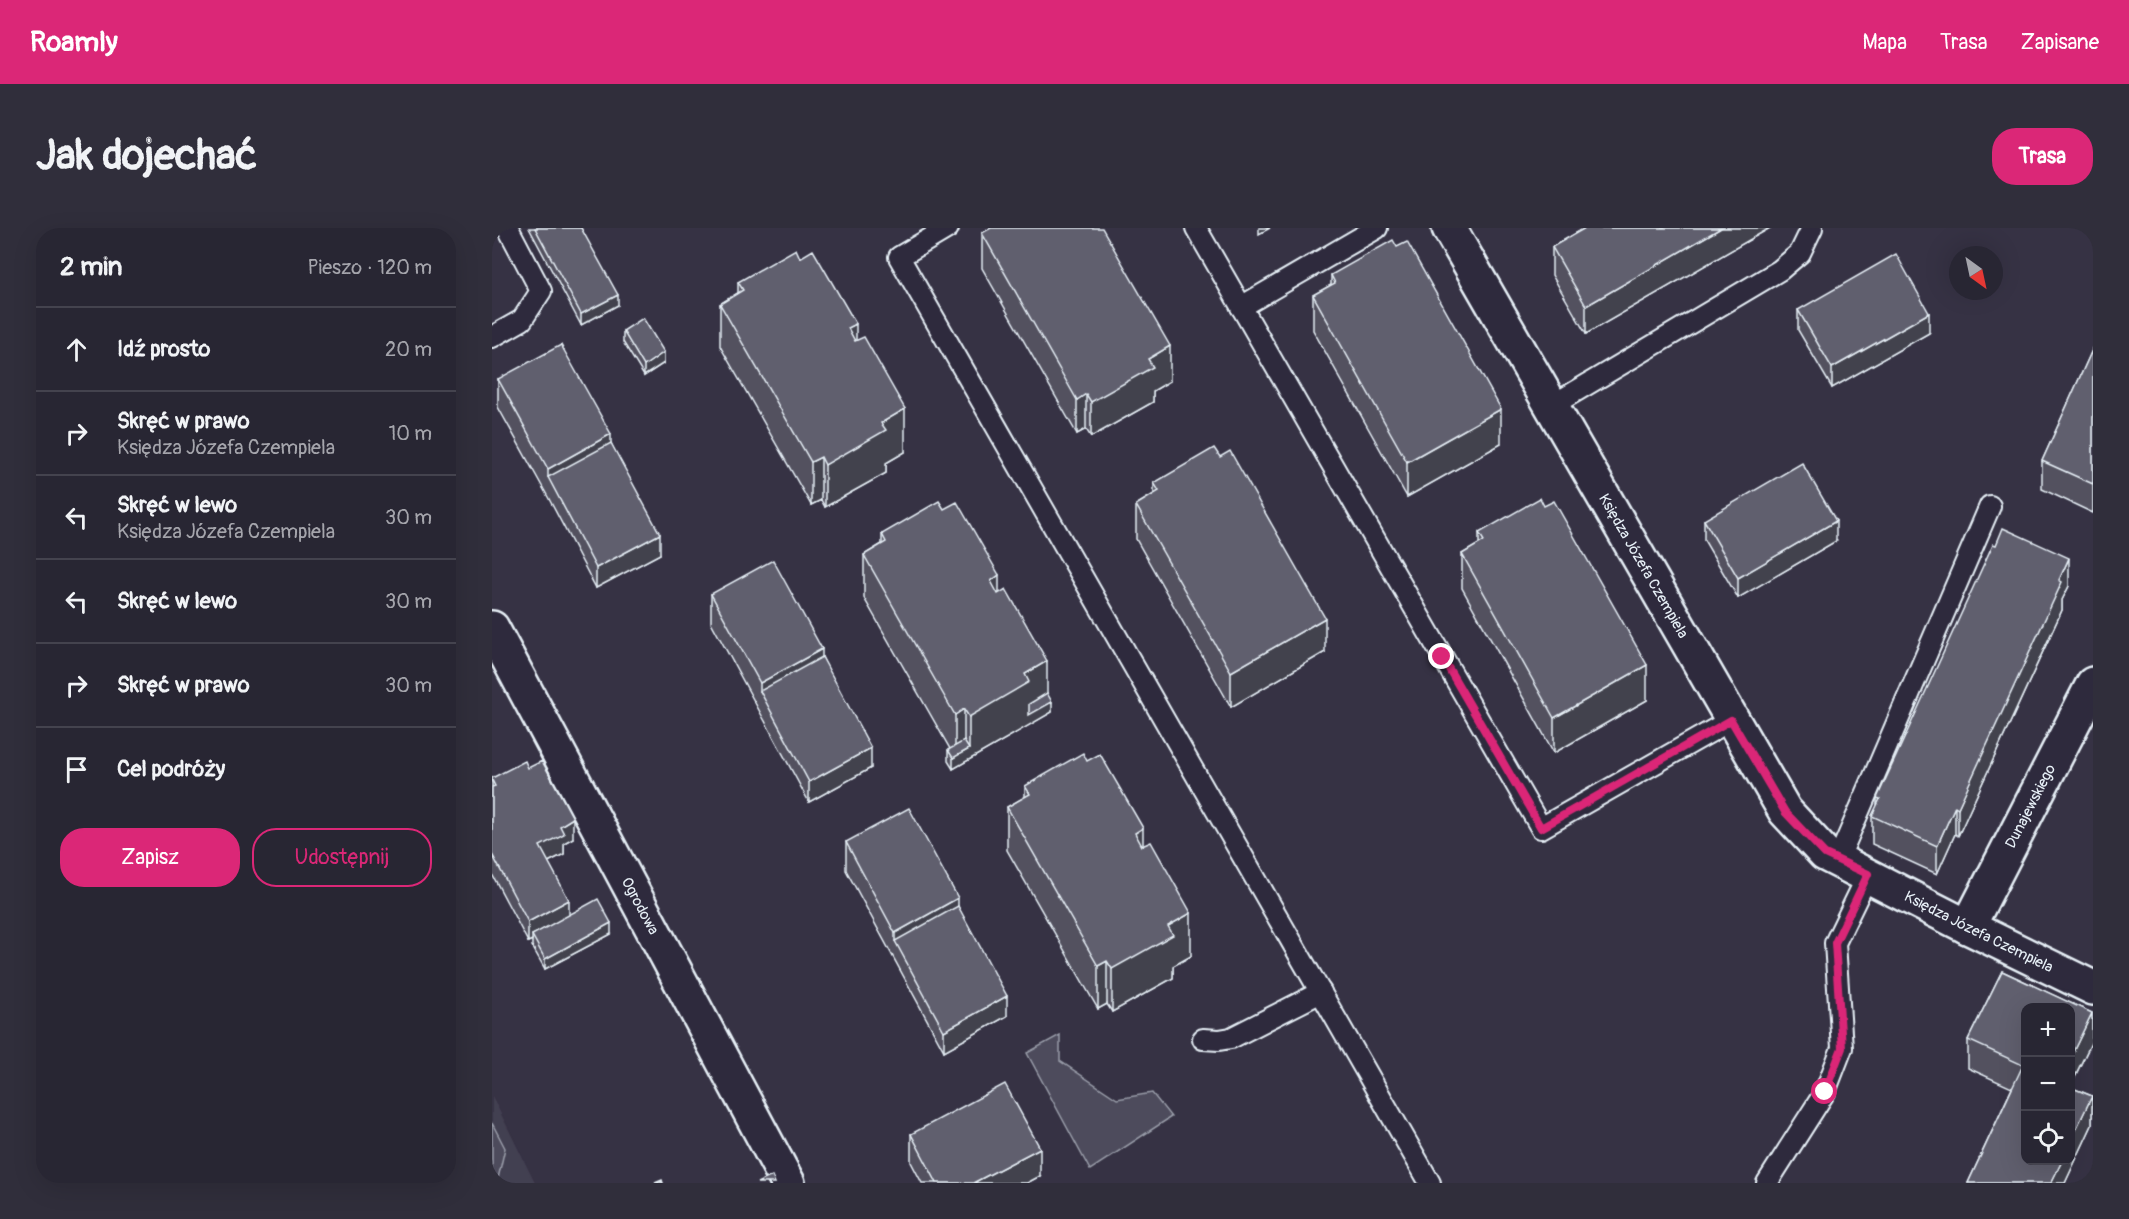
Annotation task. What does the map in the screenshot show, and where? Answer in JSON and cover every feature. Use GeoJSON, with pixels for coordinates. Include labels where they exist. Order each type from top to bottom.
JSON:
{"type":"FeatureCollection","features":[{"type":"Feature","properties":{"kind":"street","name":"Księdza Józefa Czempiela"},"geometry":{"type":"LineString","coordinates":[[1449,228],[1785,812],[1825,854],[2093,988]]}},
{"type":"Feature","properties":{"kind":"street","name":"Ogrodowa"},"geometry":{"type":"LineString","coordinates":[[492,628],[788,1183]]}},
{"type":"Feature","properties":{"kind":"street","name":"Dunajewskiego"},"geometry":{"type":"LineString","coordinates":[[1968,927],[2093,684]]}},
{"type":"Feature","properties":{"kind":"lane"},"geometry":{"type":"LineString","coordinates":[[492,337],[522,320],[541,291],[508,228]]}},
{"type":"Feature","properties":{"kind":"lane"},"geometry":{"type":"LineString","coordinates":[[948,228],[900,257],[1430,1183]]}},
{"type":"Feature","properties":{"kind":"lane"},"geometry":{"type":"LineString","coordinates":[[1196,228],[1541,828],[1731,720]]}},
{"type":"Feature","properties":{"kind":"lane"},"geometry":{"type":"LineString","coordinates":[[1241,307],[1377,228]]}},
{"type":"Feature","properties":{"kind":"lane"},"geometry":{"type":"LineString","coordinates":[[1551,406],[1779,270],[1800,253],[1812,228]]}},
{"type":"Feature","properties":{"kind":"lane"},"geometry":{"type":"LineString","coordinates":[[1838,860],[1990,506]]}},
{"type":"Feature","properties":{"kind":"lane"},"geometry":{"type":"LineString","coordinates":[[1767,1183],[1825,1092],[1842,1048],[1835,943],[1868,874]]}},
{"type":"Feature","properties":{"kind":"lane"},"geometry":{"type":"LineString","coordinates":[[1203,1039],[1231,1038],[1322,992]]}},
{"type":"Feature","properties":{"kind":"shaded area"},"geometry":{"type":"Polygon","coordinates":[[[1060,1035],[1060,1061],[1117,1099],[1152,1093],[1171,1117],[1090,1170],[1027,1053],[1060,1035]]]}},
{"type":"Feature","properties":{"kind":"shaded area"},"geometry":{"type":"Polygon","coordinates":[[[492,1096],[535,1183],[492,1183],[492,1096]]]}},
{"type":"Feature","properties":{"kind":"shaded area"},"geometry":{"type":"Polygon","coordinates":[[[492,1123],[505,1148],[497,1183],[492,1183],[492,1123]]]}},
{"type":"Feature","properties":{"kind":"building"},"geometry":{"type":"Polygon","coordinates":[[[535,228],[581,228],[618,295],[581,314],[535,228]]]}},
{"type":"Feature","properties":{"kind":"building"},"geometry":{"type":"Polygon","coordinates":[[[991,228],[1102,228],[1170,346],[1148,359],[1153,367],[1091,402],[1086,394],[1077,400],[982,233],[991,228]]]}},
{"type":"Feature","properties":{"kind":"building"},"geometry":{"type":"Polygon","coordinates":[[[1585,228],[1721,228],[1586,306],[1552,247],[1585,228]]]}},
{"type":"Feature","properties":{"kind":"building"},"geometry":{"type":"Polygon","coordinates":[[[1393,240],[1397,247],[1407,242],[1501,409],[1407,462],[1313,295],[1335,283],[1331,275],[1393,240]]]}},
{"type":"Feature","properties":{"kind":"building"},"geometry":{"type":"Polygon","coordinates":[[[796,249],[800,258],[813,250],[856,324],[848,328],[855,341],[864,337],[905,409],[881,423],[886,430],[825,465],[821,457],[811,462],[720,304],[743,290],[738,282],[796,249]]]}},
{"type":"Feature","properties":{"kind":"building"},"geometry":{"type":"Polygon","coordinates":[[[1896,254],[1929,313],[1832,368],[1798,310],[1896,254]]]}},
{"type":"Feature","properties":{"kind":"building"},"geometry":{"type":"Polygon","coordinates":[[[643,318],[664,352],[644,366],[623,331],[643,318]]]}},
{"type":"Feature","properties":{"kind":"building"},"geometry":{"type":"Polygon","coordinates":[[[561,345],[611,434],[548,469],[498,379],[561,345]]]}},
{"type":"Feature","properties":{"kind":"building"},"geometry":{"type":"Polygon","coordinates":[[[2093,348],[2093,484],[2042,461],[2093,348]]]}},
{"type":"Feature","properties":{"kind":"building"},"geometry":{"type":"Polygon","coordinates":[[[611,443],[660,534],[596,568],[548,477],[611,443]]]}},
{"type":"Feature","properties":{"kind":"building"},"geometry":{"type":"Polygon","coordinates":[[[1214,448],[1220,457],[1230,451],[1325,618],[1231,672],[1136,505],[1159,491],[1154,483],[1214,448]]]}},
{"type":"Feature","properties":{"kind":"building"},"geometry":{"type":"Polygon","coordinates":[[[1802,463],[1836,521],[1738,578],[1704,520],[1802,463]]]}},
{"type":"Feature","properties":{"kind":"building"},"geometry":{"type":"Polygon","coordinates":[[[1540,498],[1544,506],[1554,501],[1647,665],[1554,718],[1462,554],[1484,541],[1479,533],[1540,498]]]}},
{"type":"Feature","properties":{"kind":"building"},"geometry":{"type":"Polygon","coordinates":[[[939,501],[944,509],[957,502],[999,575],[991,581],[998,594],[1006,589],[1047,661],[1025,674],[1029,682],[969,717],[964,709],[955,715],[864,555],[886,542],[882,534],[939,501]]]}},
{"type":"Feature","properties":{"kind":"building"},"geometry":{"type":"Polygon","coordinates":[[[2003,528],[2069,558],[2059,580],[2062,582],[1958,808],[1955,806],[1937,846],[1872,816],[1880,799],[1877,798],[1993,544],[1996,545],[2003,528]]]}},
{"type":"Feature","properties":{"kind":"building"},"geometry":{"type":"Polygon","coordinates":[[[773,560],[822,649],[760,683],[711,594],[773,560]]]}},
{"type":"Feature","properties":{"kind":"building"},"geometry":{"type":"Polygon","coordinates":[[[822,657],[871,748],[809,782],[760,691],[822,657]]]}},
{"type":"Feature","properties":{"kind":"building"},"geometry":{"type":"Polygon","coordinates":[[[1047,693],[1052,702],[1029,715],[1029,704],[1047,693]]]}},
{"type":"Feature","properties":{"kind":"building"},"geometry":{"type":"Polygon","coordinates":[[[964,741],[969,749],[953,758],[948,750],[964,741]]]}},
{"type":"Feature","properties":{"kind":"building"},"geometry":{"type":"Polygon","coordinates":[[[1083,753],[1087,761],[1100,754],[1143,828],[1135,833],[1142,846],[1151,842],[1191,913],[1168,926],[1173,935],[1112,969],[1107,961],[1098,966],[1007,807],[1030,794],[1025,786],[1083,753]]]}},
{"type":"Feature","properties":{"kind":"building"},"geometry":{"type":"Polygon","coordinates":[[[525,761],[528,768],[542,761],[573,818],[560,826],[564,834],[540,846],[569,900],[528,922],[492,854],[492,787],[495,786],[492,778],[525,761]]]}},
{"type":"Feature","properties":{"kind":"building"},"geometry":{"type":"Polygon","coordinates":[[[909,808],[958,898],[895,933],[846,842],[909,808]]]}},
{"type":"Feature","properties":{"kind":"building"},"geometry":{"type":"Polygon","coordinates":[[[598,899],[611,923],[545,959],[532,935],[598,899]]]}},
{"type":"Feature","properties":{"kind":"building"},"geometry":{"type":"Polygon","coordinates":[[[958,906],[1007,996],[944,1031],[895,941],[958,906]]]}},
{"type":"Feature","properties":{"kind":"building"},"geometry":{"type":"Polygon","coordinates":[[[2002,971],[2071,1003],[2021,1003],[2021,1064],[1968,1040],[2002,971]]]}},
{"type":"Feature","properties":{"kind":"building"},"geometry":{"type":"Polygon","coordinates":[[[2075,1005],[2092,1013],[2075,1048],[2075,1005]]]}},
{"type":"Feature","properties":{"kind":"building"},"geometry":{"type":"Polygon","coordinates":[[[2021,1069],[2021,1165],[2060,1165],[2051,1183],[1968,1183],[2021,1069]]]}},
{"type":"Feature","properties":{"kind":"building"},"geometry":{"type":"Polygon","coordinates":[[[1005,1084],[1040,1148],[973,1183],[937,1183],[911,1134],[1005,1084]]]}},
{"type":"Feature","properties":{"kind":"building"},"geometry":{"type":"Polygon","coordinates":[[[2075,1089],[2092,1096],[2075,1132],[2075,1089]]]}},
{"type":"Feature","properties":{"kind":"building"},"geometry":{"type":"Polygon","coordinates":[[[772,1176],[775,1183],[757,1183],[772,1176]]]}},
{"type":"Feature","properties":{"kind":"route"},"geometry":{"type":"LineString","coordinates":[[1442,657],[1541,828],[1731,720],[1785,812],[1825,854],[1868,874],[1835,943],[1842,1048],[1825,1092]]}}]}
